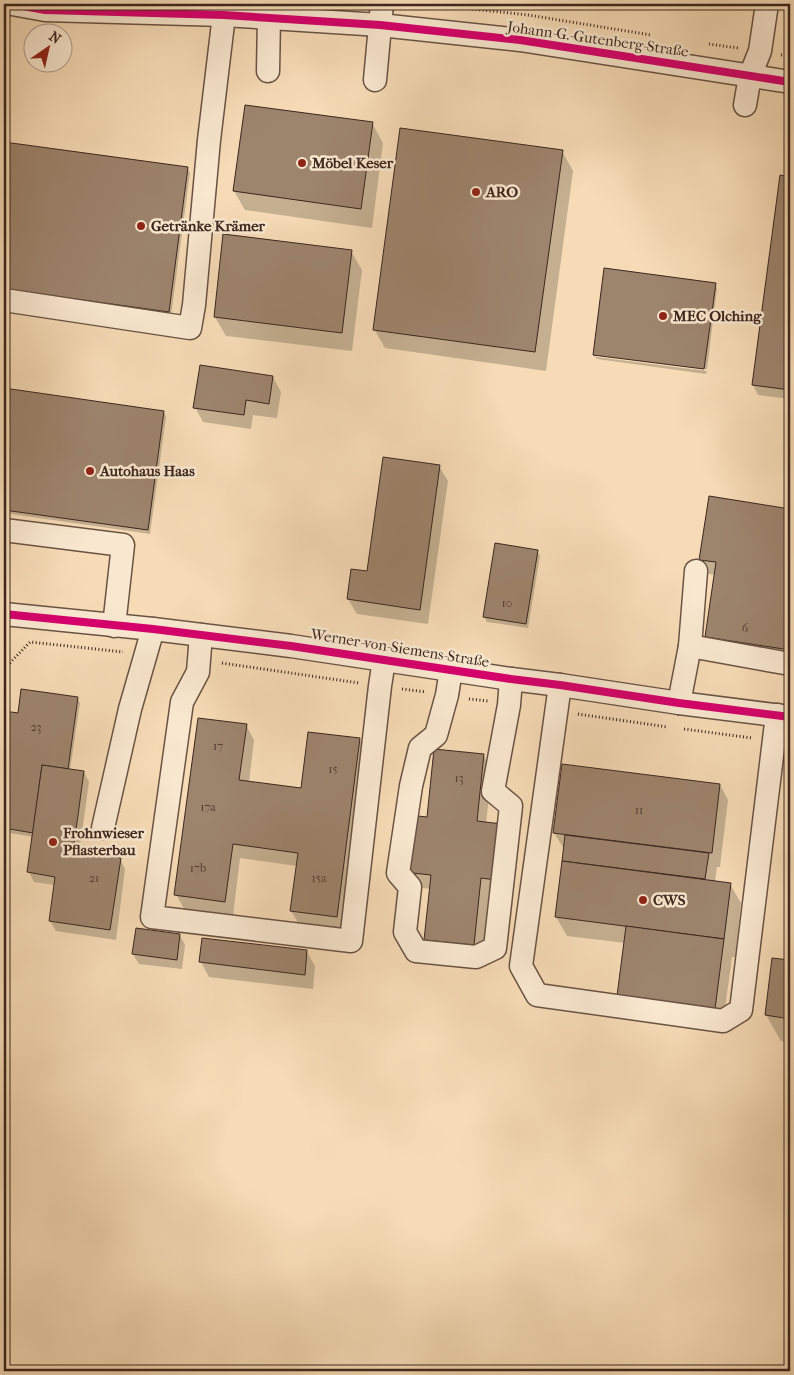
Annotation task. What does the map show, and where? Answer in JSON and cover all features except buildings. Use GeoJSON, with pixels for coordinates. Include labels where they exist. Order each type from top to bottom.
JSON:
{"type":"FeatureCollection","features":[{"type":"Feature","properties":{"kind":"street","name":"Johann-G.-Gutenberg-Straße"},"geometry":{"type":"LineString","coordinates":[[12,4],[42,7],[224,10],[269,18],[381,14],[520,40],[790,82]]}},
{"type":"Feature","properties":{"kind":"street"},"geometry":{"type":"LineString","coordinates":[[745,105],[750,76],[760,51],[767,4]]}},
{"type":"Feature","properties":{"kind":"street"},"geometry":{"type":"LineString","coordinates":[[4,14],[42,7]]}},
{"type":"Feature","properties":{"kind":"street"},"geometry":{"type":"LineString","coordinates":[[4,300],[190,328],[194,305],[208,140],[224,10]]}},
{"type":"Feature","properties":{"kind":"street"},"geometry":{"type":"LineString","coordinates":[[375,80],[381,14]]}},
{"type":"Feature","properties":{"kind":"street"},"geometry":{"type":"LineString","coordinates":[[268,71],[269,18]]}},
{"type":"Feature","properties":{"kind":"street"},"geometry":{"type":"LineString","coordinates":[[4,530],[123,545],[114,626]]}},
{"type":"Feature","properties":{"kind":"street"},"geometry":{"type":"LineString","coordinates":[[679,703],[690,646],[696,571]]}},
{"type":"Feature","properties":{"kind":"street","name":"Werner-von-Siemens-Straße"},"geometry":{"type":"LineString","coordinates":[[4,614],[154,629],[291,646],[511,679],[560,684],[679,703],[784,716]]}},
{"type":"Feature","properties":{"kind":"street"},"geometry":{"type":"LineString","coordinates":[[103,828],[130,709],[154,629]]}},
{"type":"Feature","properties":{"kind":"street"},"geometry":{"type":"LineString","coordinates":[[201,635],[198,672],[182,702],[152,917],[351,941],[384,660]]}},
{"type":"Feature","properties":{"kind":"street"},"geometry":{"type":"LineString","coordinates":[[690,646],[790,664]]}},
{"type":"Feature","properties":{"kind":"street"},"geometry":{"type":"LineString","coordinates":[[451,670],[447,695],[436,735],[420,748],[411,786],[398,873],[410,887],[405,932],[416,951],[476,958],[495,948],[511,806],[493,791],[509,705],[511,679]]}},
{"type":"Feature","properties":{"kind":"street"},"geometry":{"type":"LineString","coordinates":[[560,684],[521,966],[537,995],[723,1021],[741,1010],[784,716]]}},
{"type":"Feature","properties":{"kind":"cycle path"},"geometry":{"type":"LineString","coordinates":[[12,4],[45,10],[224,15],[380,25],[520,40],[790,82]]}},
{"type":"Feature","properties":{"kind":"cycle path"},"geometry":{"type":"LineString","coordinates":[[4,614],[153,629],[291,646],[679,703],[790,717]]}},
{"type":"Feature","properties":{"kind":"place","name":"Möbel Keser"},"geometry":{"type":"Point","coordinates":[302,163]}},
{"type":"Feature","properties":{"kind":"place","name":"ARO"},"geometry":{"type":"Point","coordinates":[476,192]}},
{"type":"Feature","properties":{"kind":"place","name":"Getränke Krämer"},"geometry":{"type":"Point","coordinates":[141,226]}},
{"type":"Feature","properties":{"kind":"place","name":"MEC Olching"},"geometry":{"type":"Point","coordinates":[663,316]}},
{"type":"Feature","properties":{"kind":"place","name":"Autohaus Haas"},"geometry":{"type":"Point","coordinates":[90,471]}},
{"type":"Feature","properties":{"kind":"place","name":"Frohnwieser Pflasterbau"},"geometry":{"type":"Point","coordinates":[53,842]}},
{"type":"Feature","properties":{"kind":"place","name":"CWS"},"geometry":{"type":"Point","coordinates":[643,900]}}]}
